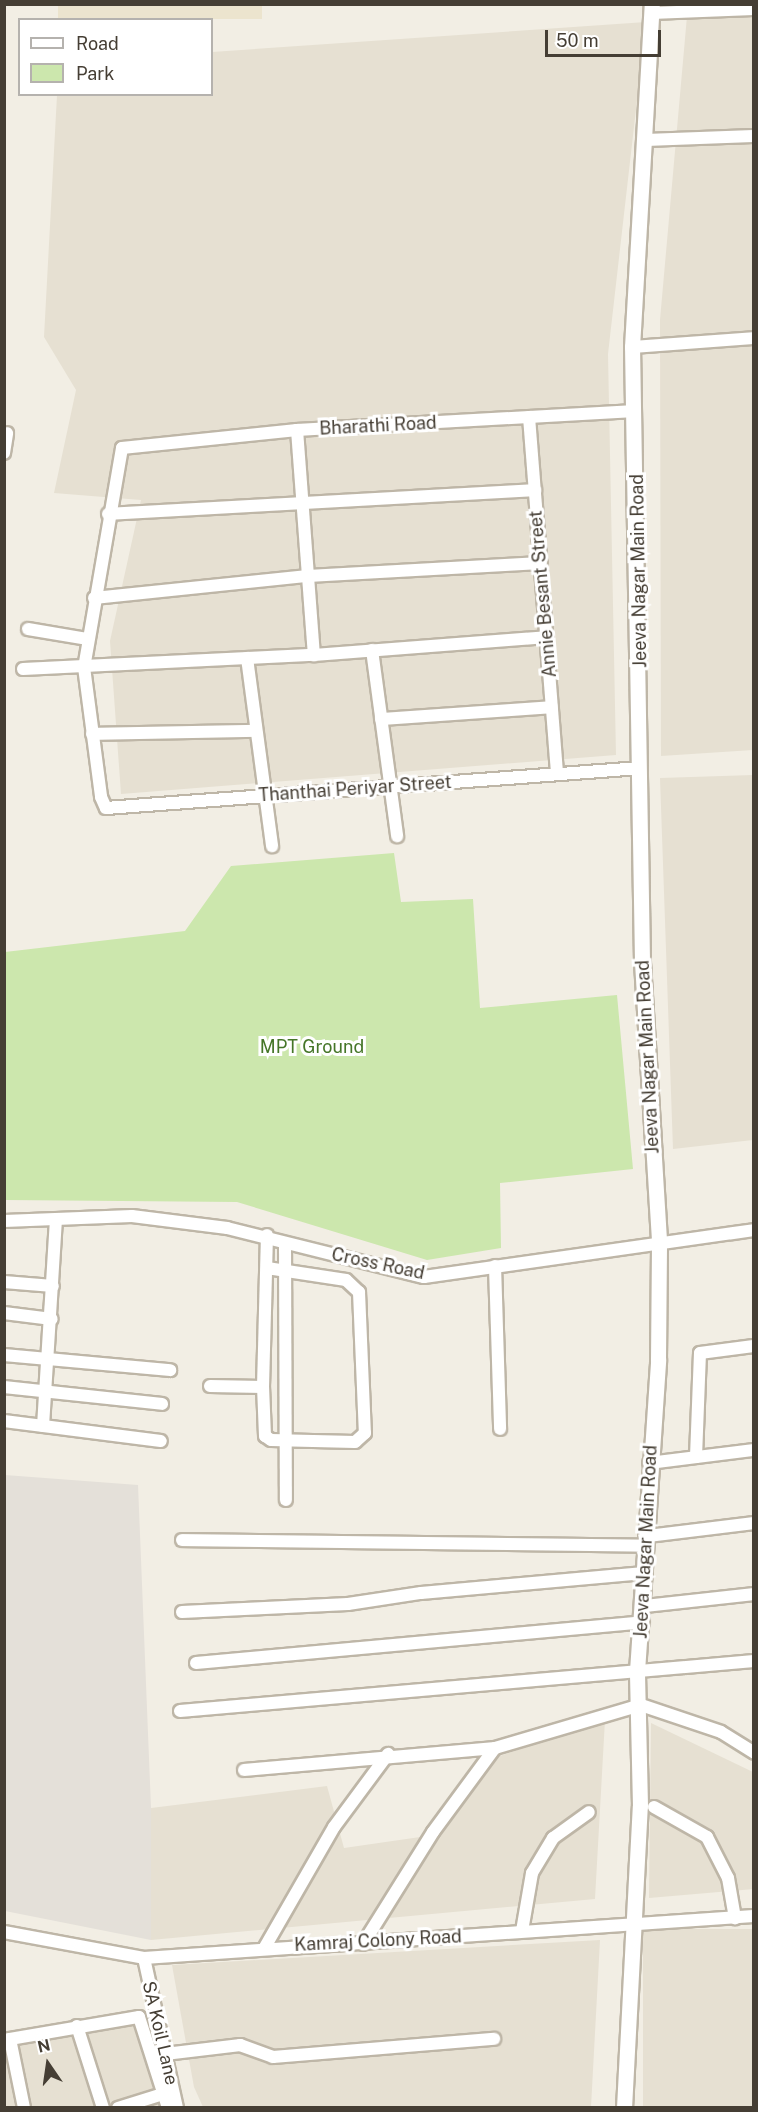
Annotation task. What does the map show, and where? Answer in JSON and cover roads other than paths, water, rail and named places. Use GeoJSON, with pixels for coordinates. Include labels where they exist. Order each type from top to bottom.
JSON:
{"type":"FeatureCollection","features":[{"type":"Feature","properties":{"kind":"street"},"geometry":{"type":"LineString","coordinates":[[651,9],[753,9]]}},
{"type":"Feature","properties":{"kind":"street","name":"Jeeva Nagar Main Road"},"geometry":{"type":"LineString","coordinates":[[624,2108],[641,1705],[637,1671],[645,1606],[644,1573],[658,1360],[659,1240],[642,961],[635,411],[632,347],[651,9]]}},
{"type":"Feature","properties":{"kind":"street"},"geometry":{"type":"LineString","coordinates":[[645,140],[753,135]]}},
{"type":"Feature","properties":{"kind":"street"},"geometry":{"type":"LineString","coordinates":[[632,347],[753,338]]}},
{"type":"Feature","properties":{"kind":"street","name":"Bharathi Road"},"geometry":{"type":"LineString","coordinates":[[108,514],[122,448],[297,430],[635,411]]}},
{"type":"Feature","properties":{"kind":"street","name":"Annie Besant Street"},"geometry":{"type":"LineString","coordinates":[[529,417],[557,771]]}},
{"type":"Feature","properties":{"kind":"street"},"geometry":{"type":"LineString","coordinates":[[297,430],[314,655]]}},
{"type":"Feature","properties":{"kind":"street"},"geometry":{"type":"LineString","coordinates":[[4,453],[7,433]]}},
{"type":"Feature","properties":{"kind":"street"},"geometry":{"type":"LineString","coordinates":[[253,731],[92,734],[84,667],[108,514],[303,501],[535,490]]}},
{"type":"Feature","properties":{"kind":"street"},"geometry":{"type":"LineString","coordinates":[[94,598],[308,576],[541,563]]}},
{"type":"Feature","properties":{"kind":"street"},"geometry":{"type":"LineString","coordinates":[[28,629],[88,639]]}},
{"type":"Feature","properties":{"kind":"street"},"geometry":{"type":"LineString","coordinates":[[23,669],[314,655],[546,637]]}},
{"type":"Feature","properties":{"kind":"street"},"geometry":{"type":"LineString","coordinates":[[372,650],[389,790],[397,836]]}},
{"type":"Feature","properties":{"kind":"street"},"geometry":{"type":"LineString","coordinates":[[247,658],[253,731],[272,846]]}},
{"type":"Feature","properties":{"kind":"street"},"geometry":{"type":"LineString","coordinates":[[381,719],[552,707]]}},
{"type":"Feature","properties":{"kind":"street","name":"Thanthai Periyar Street"},"geometry":{"type":"LineString","coordinates":[[92,734],[106,808],[263,795],[389,790],[557,771],[640,768]]}},
{"type":"Feature","properties":{"kind":"street","name":"Cross Road"},"geometry":{"type":"LineString","coordinates":[[4,1221],[132,1216],[267,1235],[285,1244],[424,1277],[659,1240],[753,1230]]}},
{"type":"Feature","properties":{"kind":"street"},"geometry":{"type":"LineString","coordinates":[[43,1426],[52,1318],[56,1220]]}},
{"type":"Feature","properties":{"kind":"street"},"geometry":{"type":"LineString","coordinates":[[267,1235],[263,1387],[265,1436],[355,1442],[365,1433],[359,1292],[346,1280],[267,1268]]}},
{"type":"Feature","properties":{"kind":"street"},"geometry":{"type":"LineString","coordinates":[[285,1244],[286,1500]]}},
{"type":"Feature","properties":{"kind":"street"},"geometry":{"type":"LineString","coordinates":[[495,1266],[500,1429]]}},
{"type":"Feature","properties":{"kind":"street"},"geometry":{"type":"LineString","coordinates":[[4,1282],[53,1286]]}},
{"type":"Feature","properties":{"kind":"street"},"geometry":{"type":"LineString","coordinates":[[4,1313],[52,1318]]}},
{"type":"Feature","properties":{"kind":"street"},"geometry":{"type":"LineString","coordinates":[[696,1457],[700,1353],[753,1346]]}},
{"type":"Feature","properties":{"kind":"street"},"geometry":{"type":"LineString","coordinates":[[4,1355],[170,1370]]}},
{"type":"Feature","properties":{"kind":"street"},"geometry":{"type":"LineString","coordinates":[[210,1386],[263,1387]]}},
{"type":"Feature","properties":{"kind":"street"},"geometry":{"type":"LineString","coordinates":[[4,1387],[162,1404]]}},
{"type":"Feature","properties":{"kind":"street"},"geometry":{"type":"LineString","coordinates":[[4,1421],[161,1441]]}},
{"type":"Feature","properties":{"kind":"street"},"geometry":{"type":"LineString","coordinates":[[650,1463],[753,1450]]}},
{"type":"Feature","properties":{"kind":"street"},"geometry":{"type":"LineString","coordinates":[[182,1540],[647,1541],[753,1523]]}},
{"type":"Feature","properties":{"kind":"street"},"geometry":{"type":"LineString","coordinates":[[182,1612],[348,1604],[421,1593],[644,1573]]}},
{"type":"Feature","properties":{"kind":"street"},"geometry":{"type":"LineString","coordinates":[[645,1606],[753,1594]]}},
{"type":"Feature","properties":{"kind":"street"},"geometry":{"type":"LineString","coordinates":[[196,1663],[643,1622]]}},
{"type":"Feature","properties":{"kind":"street"},"geometry":{"type":"LineString","coordinates":[[180,1711],[753,1661]]}},
{"type":"Feature","properties":{"kind":"street"},"geometry":{"type":"LineString","coordinates":[[244,1770],[388,1754],[495,1748],[641,1705],[721,1732],[753,1753]]}},
{"type":"Feature","properties":{"kind":"street"},"geometry":{"type":"LineString","coordinates":[[363,1944],[433,1832],[495,1748]]}},
{"type":"Feature","properties":{"kind":"street"},"geometry":{"type":"LineString","coordinates":[[265,1947],[334,1827],[388,1754]]}},
{"type":"Feature","properties":{"kind":"street"},"geometry":{"type":"LineString","coordinates":[[654,1807],[707,1837],[728,1878],[735,1918]]}},
{"type":"Feature","properties":{"kind":"street"},"geometry":{"type":"LineString","coordinates":[[522,1931],[532,1873],[553,1838],[589,1812]]}},
{"type":"Feature","properties":{"kind":"street","name":"Kamraj Colony Road"},"geometry":{"type":"LineString","coordinates":[[4,1932],[144,1958],[265,1947],[363,1944],[522,1931],[631,1927],[753,1916]]}},
{"type":"Feature","properties":{"kind":"street","name":"SA Koil Lane"},"geometry":{"type":"LineString","coordinates":[[144,1958],[177,2108]]}},
{"type":"Feature","properties":{"kind":"street"},"geometry":{"type":"LineString","coordinates":[[24,2108],[7,2039],[139,2017],[168,2108]]}},
{"type":"Feature","properties":{"kind":"street"},"geometry":{"type":"LineString","coordinates":[[77,2026],[103,2108]]}},
{"type":"Feature","properties":{"kind":"street"},"geometry":{"type":"LineString","coordinates":[[165,2054],[240,2045],[273,2057],[494,2039]]}},
{"type":"Feature","properties":{"kind":"street"},"geometry":{"type":"LineString","coordinates":[[118,2108],[163,2094]]}},
{"type":"Feature","properties":{"kind":"park label","name":"MPT Ground"},"geometry":{"type":"Point","coordinates":[312,1047]}}]}
